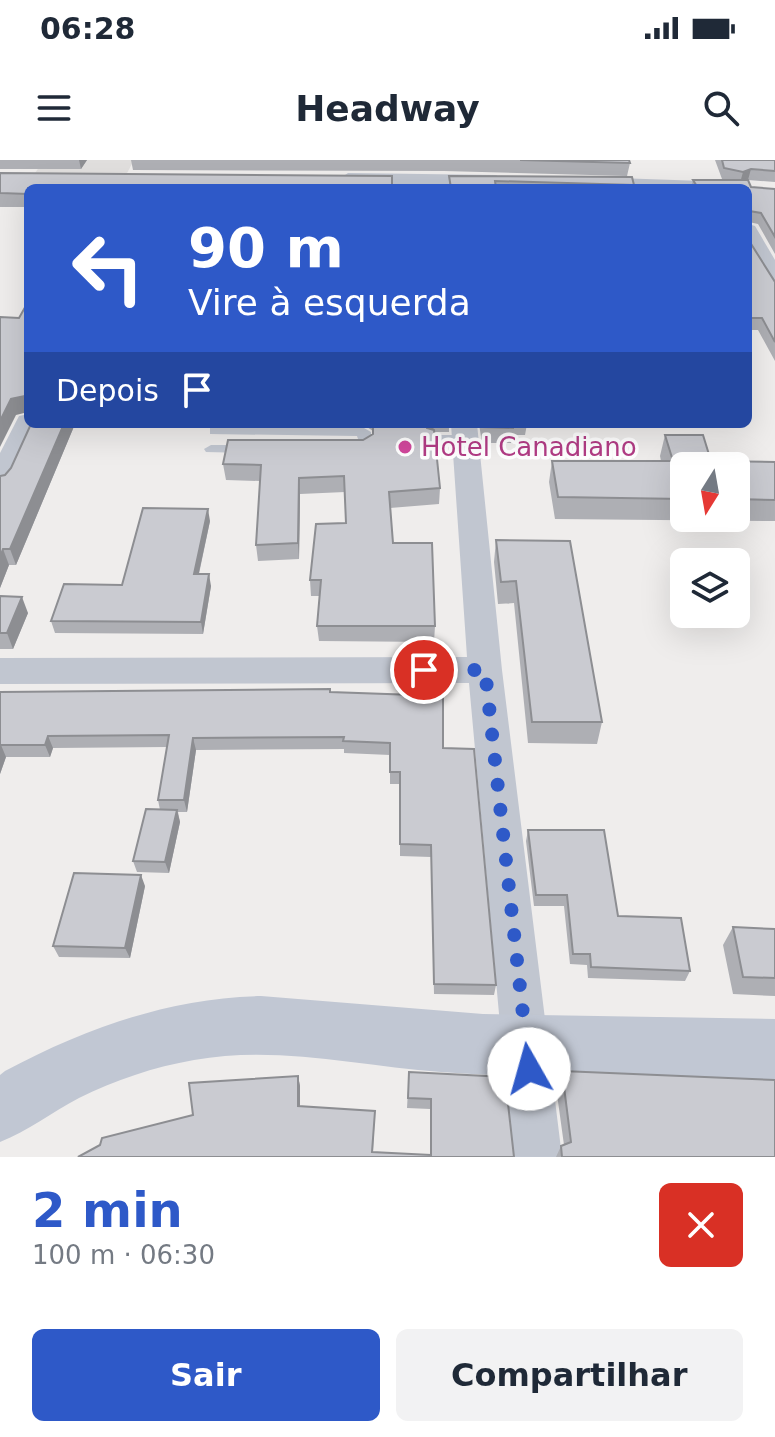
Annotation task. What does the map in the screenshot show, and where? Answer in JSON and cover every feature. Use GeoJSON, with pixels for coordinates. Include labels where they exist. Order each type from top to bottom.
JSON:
{"type":"FeatureCollection","features":[{"type":"Feature","properties":{"kind":"main road"},"geometry":{"type":"LineString","coordinates":[[0,1111],[75,1068],[143,1043],[194,1031],[259,1025],[442,1042],[775,1049]]}},
{"type":"Feature","properties":{"kind":"street"},"geometry":{"type":"LineString","coordinates":[[335,179],[444,176],[519,181]]}},
{"type":"Feature","properties":{"kind":"street"},"geometry":{"type":"LineString","coordinates":[[564,182],[714,184]]}},
{"type":"Feature","properties":{"kind":"street"},"geometry":{"type":"LineString","coordinates":[[752,237],[775,280]]}},
{"type":"Feature","properties":{"kind":"street"},"geometry":{"type":"LineString","coordinates":[[0,422],[24,422]]}},
{"type":"Feature","properties":{"kind":"street"},"geometry":{"type":"LineString","coordinates":[[0,482],[25,428]]}},
{"type":"Feature","properties":{"kind":"street"},"geometry":{"type":"LineString","coordinates":[[454,434],[485,670],[537,1157]]}},
{"type":"Feature","properties":{"kind":"street"},"geometry":{"type":"LineString","coordinates":[[0,671],[485,670]]}},
{"type":"Feature","properties":{"kind":"lane"},"geometry":{"type":"LineString","coordinates":[[215,431],[364,432],[370,439],[363,449],[348,449]]}},
{"type":"Feature","properties":{"kind":"lane"},"geometry":{"type":"LineString","coordinates":[[211,449],[272,449]]}},
{"type":"Feature","properties":{"kind":"shaded area"},"geometry":{"type":"Polygon","coordinates":[[[44,160],[134,160],[126,175],[33,176],[44,160]]]}},
{"type":"Feature","properties":{"kind":"building"},"geometry":{"type":"Polygon","coordinates":[[[520,160],[629,160],[630,163],[520,160]]]}},
{"type":"Feature","properties":{"kind":"building"},"geometry":{"type":"Polygon","coordinates":[[[722,160],[775,160],[775,171],[751,169],[743,172],[724,168],[722,160]]]}},
{"type":"Feature","properties":{"kind":"building"},"geometry":{"type":"Polygon","coordinates":[[[0,173],[392,176],[392,184],[24,184],[24,194],[0,193],[0,173]]]}},
{"type":"Feature","properties":{"kind":"building"},"geometry":{"type":"Polygon","coordinates":[[[449,176],[632,177],[634,184],[495,181],[495,184],[450,184],[449,176]]]}},
{"type":"Feature","properties":{"kind":"building"},"geometry":{"type":"Polygon","coordinates":[[[693,180],[748,180],[750,184],[696,184],[693,180]]]}},
{"type":"Feature","properties":{"kind":"building"},"geometry":{"type":"Polygon","coordinates":[[[752,187],[775,189],[775,237],[761,213],[752,212],[752,187]]]}},
{"type":"Feature","properties":{"kind":"building"},"geometry":{"type":"Polygon","coordinates":[[[752,245],[775,282],[775,342],[762,318],[752,318],[752,245]]]}},
{"type":"Feature","properties":{"kind":"building"},"geometry":{"type":"Polygon","coordinates":[[[24,309],[24,396],[11,399],[0,421],[0,317],[19,318],[24,309]]]}},
{"type":"Feature","properties":{"kind":"building"},"geometry":{"type":"Polygon","coordinates":[[[29,428],[62,428],[10,549],[3,549],[0,557],[0,476],[11,468],[29,428]]]}},
{"type":"Feature","properties":{"kind":"building"},"geometry":{"type":"Polygon","coordinates":[[[373,428],[434,430],[440,488],[389,492],[393,543],[432,543],[435,626],[317,626],[321,580],[310,580],[316,524],[346,523],[344,476],[299,478],[298,543],[256,545],[261,465],[223,464],[228,440],[363,440],[373,434],[373,428]]]}},
{"type":"Feature","properties":{"kind":"building"},"geometry":{"type":"Polygon","coordinates":[[[665,435],[703,435],[708,452],[670,452],[665,435]]]}},
{"type":"Feature","properties":{"kind":"building"},"geometry":{"type":"Polygon","coordinates":[[[552,461],[670,461],[670,499],[558,497],[552,461]]]}},
{"type":"Feature","properties":{"kind":"building"},"geometry":{"type":"Polygon","coordinates":[[[750,462],[775,462],[775,500],[750,499],[750,462]]]}},
{"type":"Feature","properties":{"kind":"building"},"geometry":{"type":"Polygon","coordinates":[[[143,508],[208,509],[194,574],[209,574],[201,622],[51,621],[64,584],[122,585],[143,508]]]}},
{"type":"Feature","properties":{"kind":"building"},"geometry":{"type":"Polygon","coordinates":[[[496,540],[570,541],[602,722],[532,722],[516,581],[501,582],[496,540]]]}},
{"type":"Feature","properties":{"kind":"building"},"geometry":{"type":"Polygon","coordinates":[[[0,596],[22,597],[7,633],[0,633],[0,596]]]}},
{"type":"Feature","properties":{"kind":"building"},"geometry":{"type":"Polygon","coordinates":[[[330,689],[330,692],[443,696],[443,748],[474,749],[496,985],[434,984],[431,845],[400,844],[400,772],[390,772],[390,743],[343,741],[344,737],[193,738],[184,800],[158,800],[169,735],[48,736],[45,745],[0,746],[0,692],[330,689]]]}},
{"type":"Feature","properties":{"kind":"building"},"geometry":{"type":"Polygon","coordinates":[[[146,809],[177,810],[165,862],[133,861],[146,809]]]}},
{"type":"Feature","properties":{"kind":"building"},"geometry":{"type":"Polygon","coordinates":[[[528,830],[604,830],[618,916],[681,918],[690,971],[591,967],[590,954],[573,954],[567,895],[536,895],[528,830]]]}},
{"type":"Feature","properties":{"kind":"building"},"geometry":{"type":"Polygon","coordinates":[[[74,873],[141,875],[125,948],[53,946],[74,873]]]}},
{"type":"Feature","properties":{"kind":"building"},"geometry":{"type":"Polygon","coordinates":[[[733,927],[775,929],[775,978],[743,977],[733,927]]]}},
{"type":"Feature","properties":{"kind":"building"},"geometry":{"type":"Polygon","coordinates":[[[562,1071],[775,1080],[775,1157],[562,1157],[561,1146],[571,1142],[562,1071]]]}},
{"type":"Feature","properties":{"kind":"building"},"geometry":{"type":"Polygon","coordinates":[[[409,1072],[505,1077],[514,1157],[78,1157],[100,1145],[102,1138],[193,1115],[189,1083],[298,1076],[298,1106],[375,1111],[372,1152],[431,1155],[431,1099],[408,1098],[409,1072]]]}},
{"type":"Feature","properties":{"kind":"place","name":"Hotel Canadiano"},"geometry":{"type":"Point","coordinates":[405,447]}},
{"type":"Feature","properties":{"kind":"route"},"geometry":{"type":"LineString","coordinates":[[424,670],[485,670],[529,1069]]}}]}
